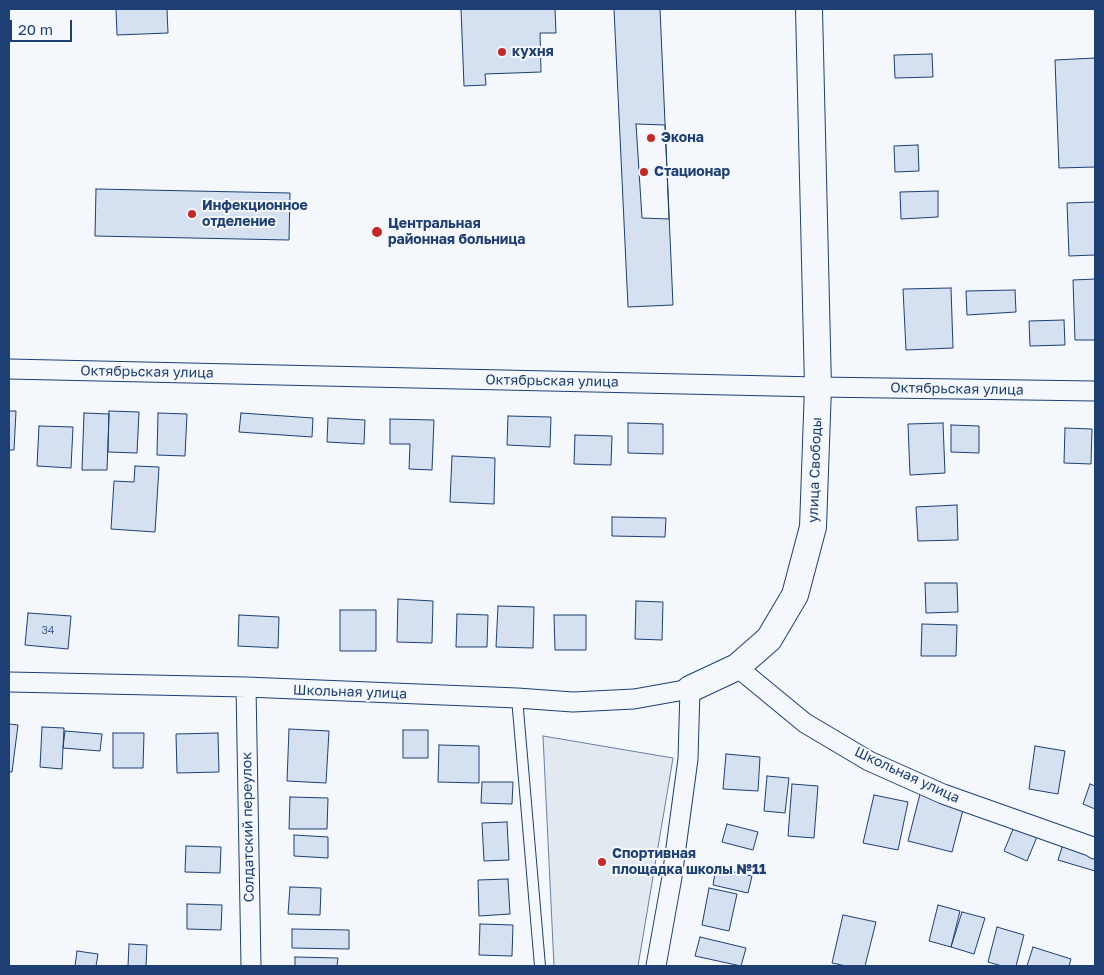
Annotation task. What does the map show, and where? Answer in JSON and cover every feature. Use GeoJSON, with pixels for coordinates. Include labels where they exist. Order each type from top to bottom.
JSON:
{"type":"FeatureCollection","features":[{"type":"Feature","properties":{"kind":"street","name":"улица Свободы"},"geometry":{"type":"LineString","coordinates":[[690,689],[737,667],[769,639],[795,595],[813,527],[818,387],[809,9]]}},
{"type":"Feature","properties":{"kind":"street","name":"Октябрьская улица"},"geometry":{"type":"LineString","coordinates":[[9,369],[818,387],[1095,391]]}},
{"type":"Feature","properties":{"kind":"street","name":"Школьная улица"},"geometry":{"type":"LineString","coordinates":[[737,667],[806,723],[869,761],[943,794],[1095,848]]}},
{"type":"Feature","properties":{"kind":"street","name":"Школьная улица"},"geometry":{"type":"LineString","coordinates":[[9,682],[246,688],[517,698],[573,702],[625,699],[690,689]]}},
{"type":"Feature","properties":{"kind":"street","name":"Солдатский переулок"},"geometry":{"type":"LineString","coordinates":[[246,688],[251,966]]}},
{"type":"Feature","properties":{"kind":"street"},"geometry":{"type":"LineString","coordinates":[[656,966],[672,877],[688,759],[690,689]]}},
{"type":"Feature","properties":{"kind":"lane"},"geometry":{"type":"LineString","coordinates":[[517,698],[540,966]]}},
{"type":"Feature","properties":{"kind":"shaded area","name":"Спортивная площадка школы №11"},"geometry":{"type":"Polygon","coordinates":[[[543,736],[673,758],[638,966],[554,966],[543,736]]]}},
{"type":"Feature","properties":{"kind":"building"},"geometry":{"type":"Polygon","coordinates":[[[116,9],[167,9],[168,33],[117,35],[116,9]]]}},
{"type":"Feature","properties":{"kind":"building","name":"кухня"},"geometry":{"type":"Polygon","coordinates":[[[461,9],[555,9],[556,33],[540,33],[541,72],[485,74],[486,85],[464,86],[461,9]]]}},
{"type":"Feature","properties":{"kind":"building","name":"Стационар"},"geometry":{"type":"Polygon","coordinates":[[[614,9],[660,9],[673,305],[628,307],[614,9]]]}},
{"type":"Feature","properties":{"kind":"building"},"geometry":{"type":"Polygon","coordinates":[[[932,54],[933,77],[895,78],[894,55],[932,54]]]}},
{"type":"Feature","properties":{"kind":"building"},"geometry":{"type":"Polygon","coordinates":[[[1095,58],[1095,167],[1059,168],[1055,60],[1095,58]]]}},
{"type":"Feature","properties":{"kind":"building"},"geometry":{"type":"Polygon","coordinates":[[[636,124],[665,125],[669,219],[642,218],[636,124]]]}},
{"type":"Feature","properties":{"kind":"building"},"geometry":{"type":"Polygon","coordinates":[[[918,145],[919,171],[895,172],[894,146],[918,145]]]}},
{"type":"Feature","properties":{"kind":"building","name":"Инфекционное отделение"},"geometry":{"type":"Polygon","coordinates":[[[96,189],[290,193],[289,240],[95,236],[96,189]]]}},
{"type":"Feature","properties":{"kind":"building"},"geometry":{"type":"Polygon","coordinates":[[[938,191],[938,217],[901,219],[900,192],[938,191]]]}},
{"type":"Feature","properties":{"kind":"building"},"geometry":{"type":"Polygon","coordinates":[[[1095,202],[1095,255],[1069,256],[1067,203],[1095,202]]]}},
{"type":"Feature","properties":{"kind":"building"},"geometry":{"type":"Polygon","coordinates":[[[1095,279],[1095,340],[1075,340],[1073,280],[1095,279]]]}},
{"type":"Feature","properties":{"kind":"building"},"geometry":{"type":"Polygon","coordinates":[[[951,288],[953,348],[906,350],[903,289],[951,288]]]}},
{"type":"Feature","properties":{"kind":"building"},"geometry":{"type":"Polygon","coordinates":[[[1015,290],[1016,312],[967,315],[966,291],[1015,290]]]}},
{"type":"Feature","properties":{"kind":"building"},"geometry":{"type":"Polygon","coordinates":[[[1064,320],[1065,345],[1030,346],[1029,321],[1064,320]]]}},
{"type":"Feature","properties":{"kind":"building"},"geometry":{"type":"Polygon","coordinates":[[[9,411],[16,411],[14,450],[9,450],[9,411]]]}},
{"type":"Feature","properties":{"kind":"building"},"geometry":{"type":"Polygon","coordinates":[[[109,411],[139,412],[137,453],[108,452],[109,411]]]}},
{"type":"Feature","properties":{"kind":"building"},"geometry":{"type":"Polygon","coordinates":[[[84,413],[109,414],[107,470],[82,470],[84,413]]]}},
{"type":"Feature","properties":{"kind":"building"},"geometry":{"type":"Polygon","coordinates":[[[158,413],[187,414],[185,456],[157,455],[158,413]]]}},
{"type":"Feature","properties":{"kind":"building"},"geometry":{"type":"Polygon","coordinates":[[[241,413],[313,418],[312,437],[239,432],[241,413]]]}},
{"type":"Feature","properties":{"kind":"building"},"geometry":{"type":"Polygon","coordinates":[[[508,416],[551,417],[550,447],[507,445],[508,416]]]}},
{"type":"Feature","properties":{"kind":"building"},"geometry":{"type":"Polygon","coordinates":[[[328,418],[365,420],[364,444],[327,442],[328,418]]]}},
{"type":"Feature","properties":{"kind":"building"},"geometry":{"type":"Polygon","coordinates":[[[390,419],[434,420],[432,470],[409,469],[410,444],[390,444],[390,419]]]}},
{"type":"Feature","properties":{"kind":"building"},"geometry":{"type":"Polygon","coordinates":[[[628,423],[663,424],[663,454],[628,453],[628,423]]]}},
{"type":"Feature","properties":{"kind":"building"},"geometry":{"type":"Polygon","coordinates":[[[943,423],[945,473],[910,475],[908,424],[943,423]]]}},
{"type":"Feature","properties":{"kind":"building"},"geometry":{"type":"Polygon","coordinates":[[[951,425],[979,426],[979,453],[951,452],[951,425]]]}},
{"type":"Feature","properties":{"kind":"building"},"geometry":{"type":"Polygon","coordinates":[[[39,426],[73,427],[71,468],[37,466],[39,426]]]}},
{"type":"Feature","properties":{"kind":"building"},"geometry":{"type":"Polygon","coordinates":[[[1065,428],[1092,429],[1091,464],[1064,463],[1065,428]]]}},
{"type":"Feature","properties":{"kind":"building"},"geometry":{"type":"Polygon","coordinates":[[[575,435],[612,436],[611,465],[574,464],[575,435]]]}},
{"type":"Feature","properties":{"kind":"building"},"geometry":{"type":"Polygon","coordinates":[[[452,456],[495,458],[494,504],[450,502],[452,456]]]}},
{"type":"Feature","properties":{"kind":"building"},"geometry":{"type":"Polygon","coordinates":[[[135,466],[159,467],[155,532],[111,529],[114,481],[134,482],[135,466]]]}},
{"type":"Feature","properties":{"kind":"building"},"geometry":{"type":"Polygon","coordinates":[[[957,505],[958,540],[918,541],[916,507],[957,505]]]}},
{"type":"Feature","properties":{"kind":"building"},"geometry":{"type":"Polygon","coordinates":[[[612,517],[666,518],[665,537],[612,536],[612,517]]]}},
{"type":"Feature","properties":{"kind":"building"},"geometry":{"type":"Polygon","coordinates":[[[925,583],[957,583],[958,612],[926,613],[925,583]]]}},
{"type":"Feature","properties":{"kind":"building"},"geometry":{"type":"Polygon","coordinates":[[[398,599],[433,601],[432,643],[397,642],[398,599]]]}},
{"type":"Feature","properties":{"kind":"building"},"geometry":{"type":"Polygon","coordinates":[[[636,601],[663,602],[662,640],[635,639],[636,601]]]}},
{"type":"Feature","properties":{"kind":"building"},"geometry":{"type":"Polygon","coordinates":[[[498,606],[534,607],[533,648],[496,647],[498,606]]]}},
{"type":"Feature","properties":{"kind":"building"},"geometry":{"type":"Polygon","coordinates":[[[340,610],[376,610],[376,651],[340,651],[340,610]]]}},
{"type":"Feature","properties":{"kind":"building"},"geometry":{"type":"Polygon","coordinates":[[[28,613],[71,616],[68,649],[25,645],[28,613]]]}},
{"type":"Feature","properties":{"kind":"building"},"geometry":{"type":"Polygon","coordinates":[[[457,614],[488,615],[487,647],[456,647],[457,614]]]}},
{"type":"Feature","properties":{"kind":"building"},"geometry":{"type":"Polygon","coordinates":[[[239,615],[279,617],[278,648],[238,646],[239,615]]]}},
{"type":"Feature","properties":{"kind":"building"},"geometry":{"type":"Polygon","coordinates":[[[554,615],[586,615],[586,650],[555,650],[554,615]]]}},
{"type":"Feature","properties":{"kind":"building"},"geometry":{"type":"Polygon","coordinates":[[[922,624],[957,625],[956,656],[921,656],[922,624]]]}},
{"type":"Feature","properties":{"kind":"building"},"geometry":{"type":"Polygon","coordinates":[[[9,724],[18,725],[12,772],[9,772],[9,724]]]}},
{"type":"Feature","properties":{"kind":"building"},"geometry":{"type":"Polygon","coordinates":[[[42,727],[64,728],[62,769],[40,767],[42,727]]]}},
{"type":"Feature","properties":{"kind":"building"},"geometry":{"type":"Polygon","coordinates":[[[289,729],[329,731],[326,783],[287,781],[289,729]]]}},
{"type":"Feature","properties":{"kind":"building"},"geometry":{"type":"Polygon","coordinates":[[[403,730],[428,730],[428,758],[403,758],[403,730]]]}},
{"type":"Feature","properties":{"kind":"building"},"geometry":{"type":"Polygon","coordinates":[[[65,731],[102,734],[100,751],[63,748],[65,731]]]}},
{"type":"Feature","properties":{"kind":"building"},"geometry":{"type":"Polygon","coordinates":[[[113,733],[144,733],[143,768],[113,768],[113,733]]]}},
{"type":"Feature","properties":{"kind":"building"},"geometry":{"type":"Polygon","coordinates":[[[218,733],[219,772],[177,773],[176,734],[218,733]]]}},
{"type":"Feature","properties":{"kind":"building"},"geometry":{"type":"Polygon","coordinates":[[[439,745],[479,746],[479,783],[438,782],[439,745]]]}},
{"type":"Feature","properties":{"kind":"building"},"geometry":{"type":"Polygon","coordinates":[[[1035,746],[1065,751],[1058,794],[1029,789],[1035,746]]]}},
{"type":"Feature","properties":{"kind":"building"},"geometry":{"type":"Polygon","coordinates":[[[726,754],[760,757],[758,791],[723,789],[726,754]]]}},
{"type":"Feature","properties":{"kind":"building"},"geometry":{"type":"Polygon","coordinates":[[[767,776],[789,778],[785,813],[764,811],[767,776]]]}},
{"type":"Feature","properties":{"kind":"building"},"geometry":{"type":"Polygon","coordinates":[[[482,782],[513,782],[512,804],[481,803],[482,782]]]}},
{"type":"Feature","properties":{"kind":"building"},"geometry":{"type":"Polygon","coordinates":[[[792,784],[818,786],[814,838],[788,836],[792,784]]]}},
{"type":"Feature","properties":{"kind":"building"},"geometry":{"type":"Polygon","coordinates":[[[1090,784],[1095,786],[1095,809],[1083,804],[1090,784]]]}},
{"type":"Feature","properties":{"kind":"building"},"geometry":{"type":"Polygon","coordinates":[[[920,794],[964,806],[952,852],[908,841],[920,794]]]}},
{"type":"Feature","properties":{"kind":"building"},"geometry":{"type":"Polygon","coordinates":[[[874,795],[908,802],[898,850],[863,843],[874,795]]]}},
{"type":"Feature","properties":{"kind":"building"},"geometry":{"type":"Polygon","coordinates":[[[290,797],[328,798],[327,829],[289,829],[290,797]]]}},
{"type":"Feature","properties":{"kind":"building"},"geometry":{"type":"Polygon","coordinates":[[[507,822],[509,860],[484,861],[482,823],[507,822]]]}},
{"type":"Feature","properties":{"kind":"building"},"geometry":{"type":"Polygon","coordinates":[[[1016,822],[1039,832],[1027,861],[1004,851],[1016,822]]]}},
{"type":"Feature","properties":{"kind":"building"},"geometry":{"type":"Polygon","coordinates":[[[727,824],[758,832],[753,850],[722,842],[727,824]]]}},
{"type":"Feature","properties":{"kind":"building"},"geometry":{"type":"Polygon","coordinates":[[[294,835],[328,837],[328,858],[294,856],[294,835]]]}},
{"type":"Feature","properties":{"kind":"building"},"geometry":{"type":"Polygon","coordinates":[[[1065,838],[1095,847],[1095,871],[1058,860],[1065,838]]]}},
{"type":"Feature","properties":{"kind":"building"},"geometry":{"type":"Polygon","coordinates":[[[186,846],[221,847],[220,873],[185,872],[186,846]]]}},
{"type":"Feature","properties":{"kind":"building"},"geometry":{"type":"Polygon","coordinates":[[[716,868],[752,876],[748,893],[713,885],[716,868]]]}},
{"type":"Feature","properties":{"kind":"building"},"geometry":{"type":"Polygon","coordinates":[[[508,879],[510,914],[479,916],[478,880],[508,879]]]}},
{"type":"Feature","properties":{"kind":"building"},"geometry":{"type":"Polygon","coordinates":[[[290,887],[321,888],[320,915],[288,914],[290,887]]]}},
{"type":"Feature","properties":{"kind":"building"},"geometry":{"type":"Polygon","coordinates":[[[709,888],[737,894],[729,931],[702,925],[709,888]]]}},
{"type":"Feature","properties":{"kind":"building"},"geometry":{"type":"Polygon","coordinates":[[[187,904],[222,905],[221,930],[187,929],[187,904]]]}},
{"type":"Feature","properties":{"kind":"building"},"geometry":{"type":"Polygon","coordinates":[[[938,905],[960,911],[951,947],[929,941],[938,905]]]}},
{"type":"Feature","properties":{"kind":"building"},"geometry":{"type":"Polygon","coordinates":[[[962,912],[985,918],[974,954],[951,947],[962,912]]]}},
{"type":"Feature","properties":{"kind":"building"},"geometry":{"type":"Polygon","coordinates":[[[843,915],[876,922],[865,966],[846,966],[832,963],[843,915]]]}},
{"type":"Feature","properties":{"kind":"building"},"geometry":{"type":"Polygon","coordinates":[[[480,924],[513,925],[512,956],[479,955],[480,924]]]}},
{"type":"Feature","properties":{"kind":"building"},"geometry":{"type":"Polygon","coordinates":[[[997,927],[1024,935],[1016,966],[1002,966],[988,962],[997,927]]]}},
{"type":"Feature","properties":{"kind":"building"},"geometry":{"type":"Polygon","coordinates":[[[292,929],[349,930],[349,949],[292,948],[292,929]]]}},
{"type":"Feature","properties":{"kind":"building"},"geometry":{"type":"Polygon","coordinates":[[[700,937],[746,948],[741,966],[695,956],[700,937]]]}},
{"type":"Feature","properties":{"kind":"building"},"geometry":{"type":"Polygon","coordinates":[[[129,944],[147,945],[146,966],[128,966],[129,944]]]}},
{"type":"Feature","properties":{"kind":"building"},"geometry":{"type":"Polygon","coordinates":[[[1033,947],[1071,959],[1069,966],[1027,966],[1033,947]]]}},
{"type":"Feature","properties":{"kind":"building"},"geometry":{"type":"Polygon","coordinates":[[[77,951],[98,954],[96,966],[75,966],[77,951]]]}},
{"type":"Feature","properties":{"kind":"building"},"geometry":{"type":"Polygon","coordinates":[[[295,957],[338,958],[337,966],[295,966],[295,957]]]}},
{"type":"Feature","properties":{"kind":"place","name":"кухня"},"geometry":{"type":"Point","coordinates":[502,52]}},
{"type":"Feature","properties":{"kind":"place","name":"Экона"},"geometry":{"type":"Point","coordinates":[651,138]}},
{"type":"Feature","properties":{"kind":"place","name":"Стационар"},"geometry":{"type":"Point","coordinates":[644,172]}},
{"type":"Feature","properties":{"kind":"place","name":"Инфекционное отделение"},"geometry":{"type":"Point","coordinates":[192,214]}},
{"type":"Feature","properties":{"kind":"place","name":"Центральная районная больница"},"geometry":{"type":"Point","coordinates":[377,232]}},
{"type":"Feature","properties":{"kind":"place","name":"Спортивная площадка школы №11"},"geometry":{"type":"Point","coordinates":[602,862]}}]}
